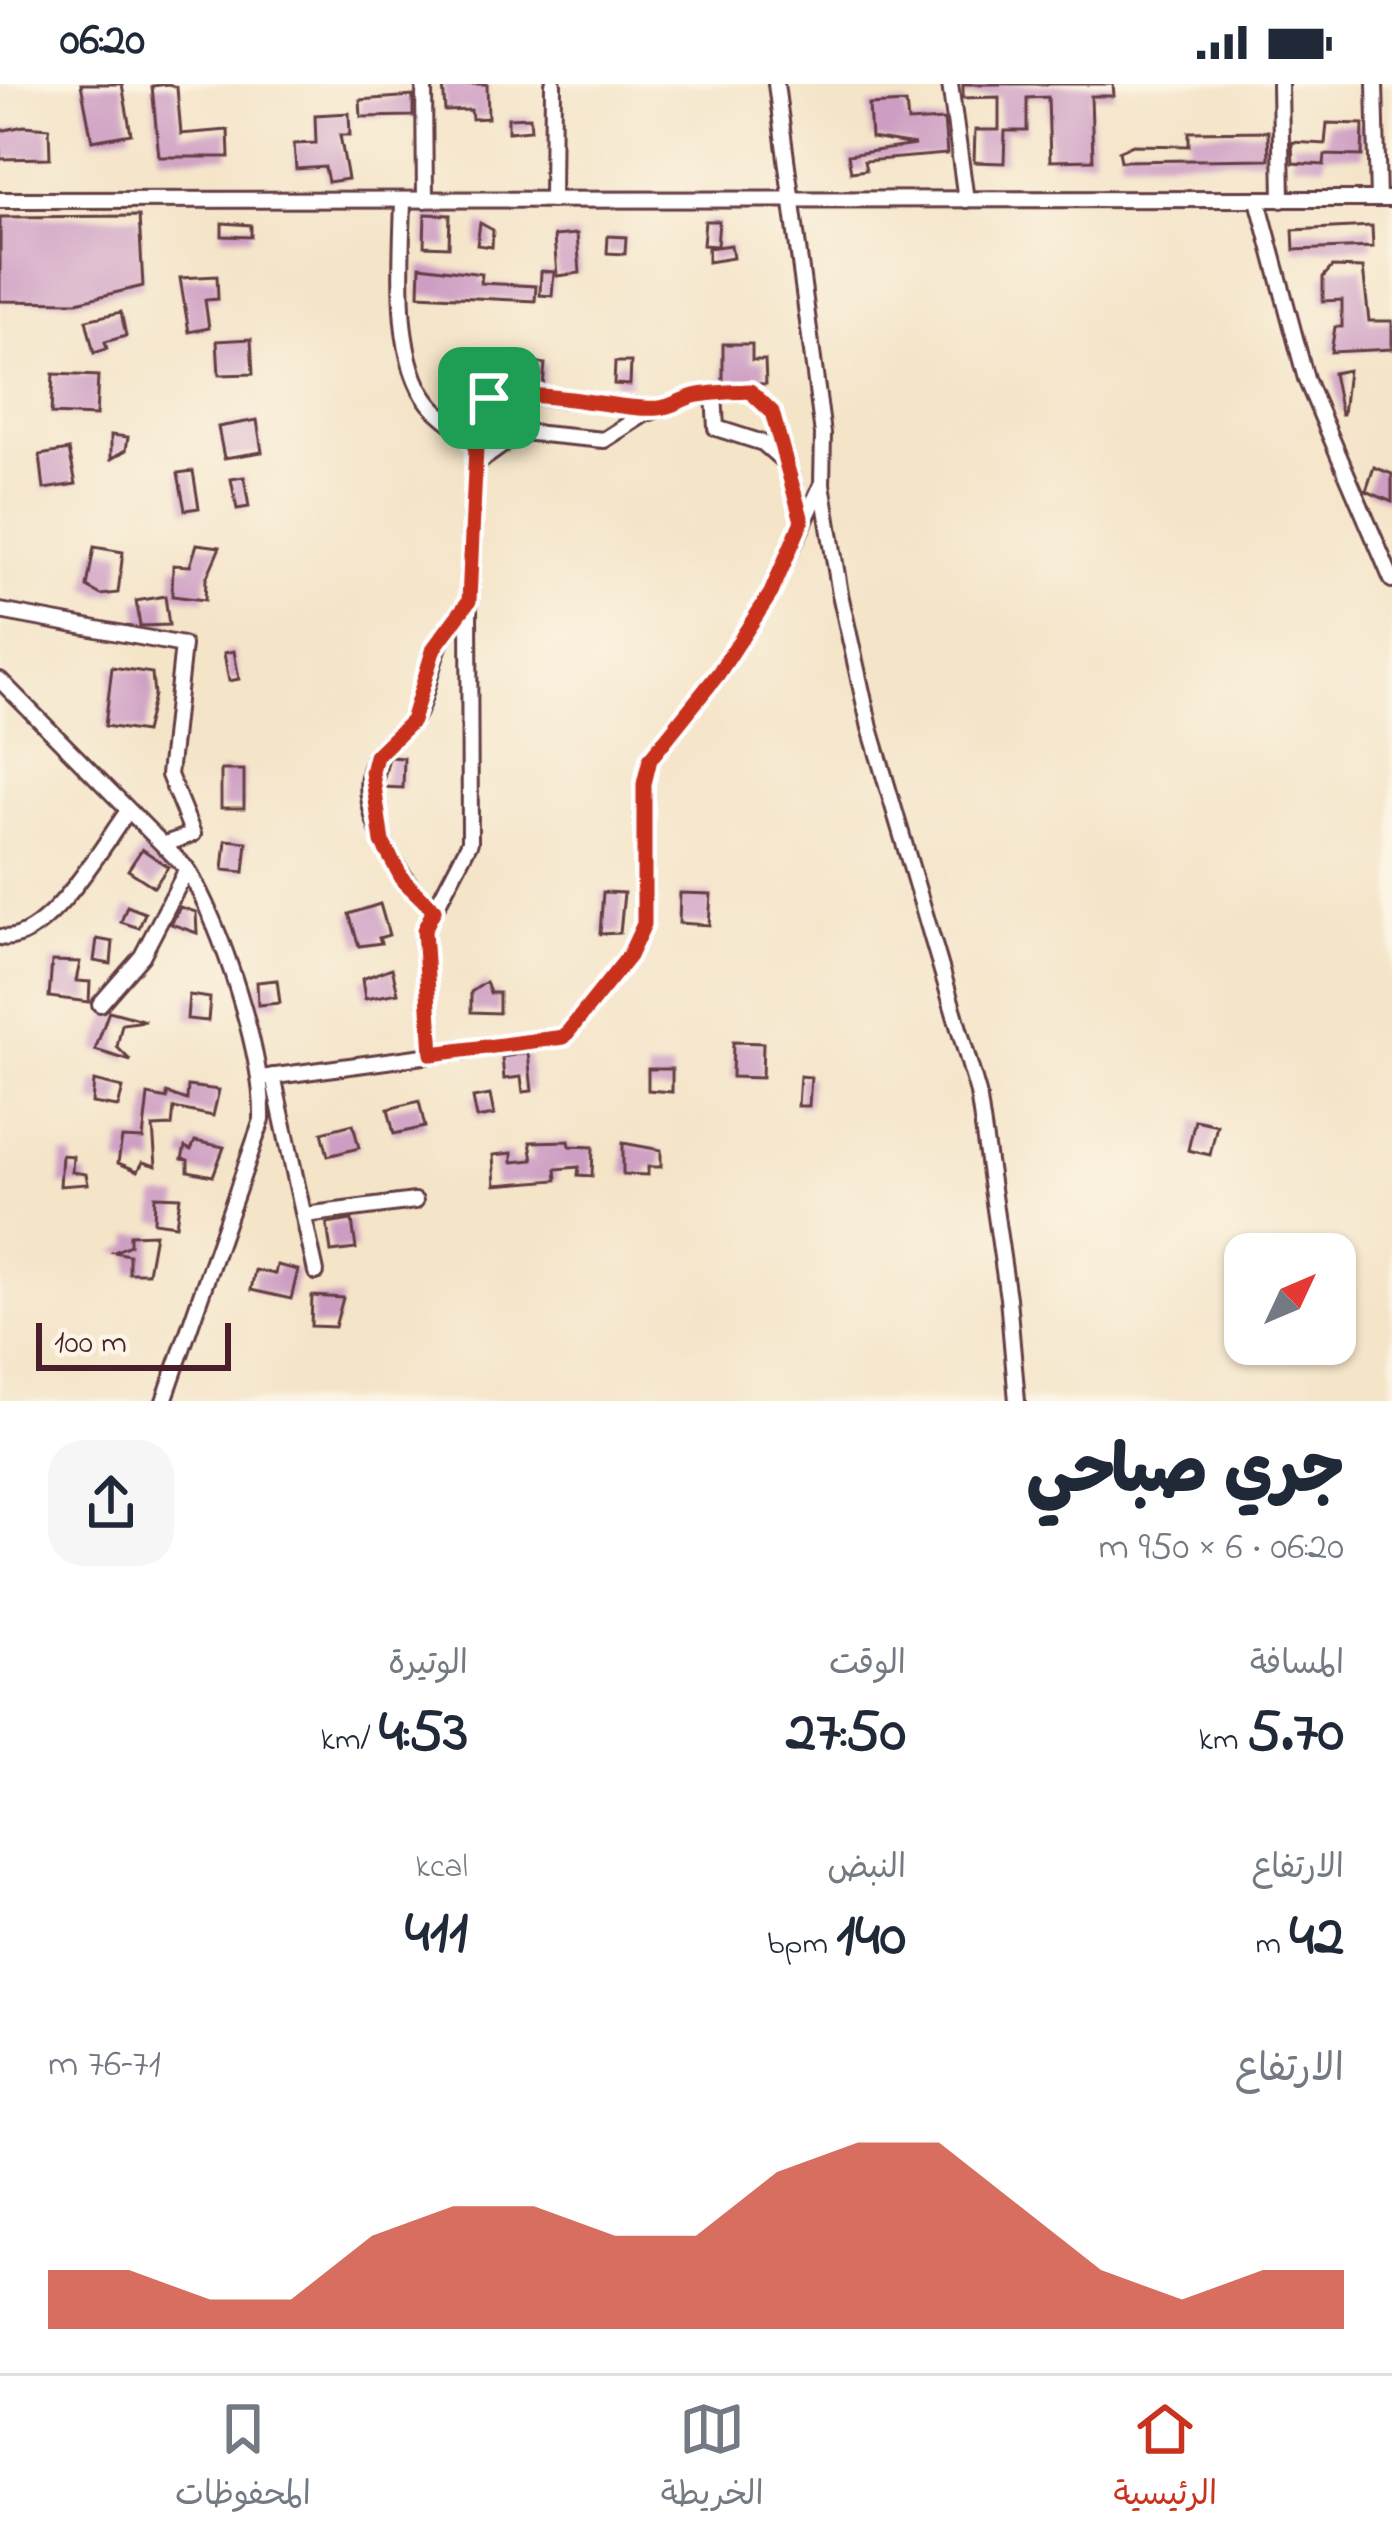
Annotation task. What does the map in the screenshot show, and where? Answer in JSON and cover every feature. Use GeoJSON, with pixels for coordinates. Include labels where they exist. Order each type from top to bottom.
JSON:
{"type":"FeatureCollection","features":[{"type":"Feature","properties":{"kind":"street"},"geometry":{"type":"LineString","coordinates":[[424,84],[425,200]]}},
{"type":"Feature","properties":{"kind":"street"},"geometry":{"type":"LineString","coordinates":[[552,200],[553,84]]}},
{"type":"Feature","properties":{"kind":"street"},"geometry":{"type":"LineString","coordinates":[[776,84],[823,434],[822,484],[870,728],[978,1093],[1008,1298],[1017,1401]]}},
{"type":"Feature","properties":{"kind":"street"},"geometry":{"type":"LineString","coordinates":[[950,84],[966,200]]}},
{"type":"Feature","properties":{"kind":"street"},"geometry":{"type":"LineString","coordinates":[[1280,84],[1282,200]]}},
{"type":"Feature","properties":{"kind":"street"},"geometry":{"type":"LineString","coordinates":[[0,200],[1385,199],[1375,84]]}},
{"type":"Feature","properties":{"kind":"street"},"geometry":{"type":"LineString","coordinates":[[403,200],[401,317],[427,401],[464,430],[476,448],[469,601],[470,842],[424,930],[432,1054]]}},
{"type":"Feature","properties":{"kind":"street"},"geometry":{"type":"LineString","coordinates":[[1258,200],[1306,379],[1386,554],[1392,580]]}},
{"type":"Feature","properties":{"kind":"street"},"geometry":{"type":"LineString","coordinates":[[476,464],[521,432],[604,440],[661,408],[713,394],[750,391],[764,400],[802,521]]}},
{"type":"Feature","properties":{"kind":"street"},"geometry":{"type":"LineString","coordinates":[[464,430],[472,408],[505,394],[661,408]]}},
{"type":"Feature","properties":{"kind":"street"},"geometry":{"type":"LineString","coordinates":[[713,394],[716,428],[763,443],[786,464]]}},
{"type":"Feature","properties":{"kind":"street"},"geometry":{"type":"LineString","coordinates":[[267,1077],[564,1037],[629,956],[644,924],[644,784],[650,759],[718,674],[771,593],[822,484]]}},
{"type":"Feature","properties":{"kind":"street"},"geometry":{"type":"LineString","coordinates":[[434,910],[403,880],[382,842],[372,772],[376,756],[412,721],[434,648],[469,601]]}},
{"type":"Feature","properties":{"kind":"street"},"geometry":{"type":"LineString","coordinates":[[0,611],[183,645],[169,775],[193,835],[165,844]]}},
{"type":"Feature","properties":{"kind":"street"},"geometry":{"type":"LineString","coordinates":[[0,680],[165,844],[206,901],[267,1077],[316,1272]]}},
{"type":"Feature","properties":{"kind":"street"},"geometry":{"type":"LineString","coordinates":[[0,937],[10,939],[38,928],[128,811]]}},
{"type":"Feature","properties":{"kind":"street"},"geometry":{"type":"LineString","coordinates":[[100,1004],[142,956],[187,869]]}},
{"type":"Feature","properties":{"kind":"street"},"geometry":{"type":"LineString","coordinates":[[164,1401],[256,1138],[267,1077]]}},
{"type":"Feature","properties":{"kind":"street"},"geometry":{"type":"LineString","coordinates":[[305,1215],[415,1201]]}},
{"type":"Feature","properties":{"kind":"building"},"geometry":{"type":"Polygon","coordinates":[[[81,84],[122,84],[131,134],[92,141],[81,84]]]}},
{"type":"Feature","properties":{"kind":"building"},"geometry":{"type":"Polygon","coordinates":[[[443,84],[487,84],[488,118],[472,119],[471,110],[445,111],[443,84]]]}},
{"type":"Feature","properties":{"kind":"building"},"geometry":{"type":"Polygon","coordinates":[[[963,84],[1113,84],[1114,96],[1091,96],[1093,160],[1050,161],[1048,97],[1027,98],[1027,131],[1005,131],[1004,163],[974,162],[975,130],[999,130],[999,97],[963,98],[963,84]]]}},
{"type":"Feature","properties":{"kind":"building"},"geometry":{"type":"Polygon","coordinates":[[[152,86],[177,88],[181,134],[228,130],[229,157],[159,157],[152,86]]]}},
{"type":"Feature","properties":{"kind":"building"},"geometry":{"type":"Polygon","coordinates":[[[413,96],[413,116],[361,117],[360,100],[413,96]]]}},
{"type":"Feature","properties":{"kind":"building"},"geometry":{"type":"Polygon","coordinates":[[[906,103],[908,122],[944,120],[947,154],[864,161],[866,170],[851,172],[848,155],[915,145],[871,138],[869,105],[906,103]]]}},
{"type":"Feature","properties":{"kind":"building"},"geometry":{"type":"Polygon","coordinates":[[[349,113],[350,135],[340,135],[348,179],[328,182],[325,167],[296,169],[294,144],[316,143],[315,115],[349,113]]]}},
{"type":"Feature","properties":{"kind":"building"},"geometry":{"type":"Polygon","coordinates":[[[530,117],[531,130],[508,132],[508,118],[530,117]]]}},
{"type":"Feature","properties":{"kind":"building"},"geometry":{"type":"Polygon","coordinates":[[[1327,123],[1363,124],[1362,156],[1325,155],[1324,165],[1293,163],[1292,142],[1325,144],[1327,123]]]}},
{"type":"Feature","properties":{"kind":"building"},"geometry":{"type":"Polygon","coordinates":[[[49,128],[50,158],[0,159],[0,131],[49,128]]]}},
{"type":"Feature","properties":{"kind":"building"},"geometry":{"type":"Polygon","coordinates":[[[1268,131],[1269,159],[1121,161],[1119,151],[1133,145],[1189,146],[1189,132],[1268,131]]]}},
{"type":"Feature","properties":{"kind":"building"},"geometry":{"type":"Polygon","coordinates":[[[425,214],[450,215],[449,247],[424,246],[425,214]]]}},
{"type":"Feature","properties":{"kind":"building"},"geometry":{"type":"Polygon","coordinates":[[[139,216],[143,286],[77,302],[0,301],[0,217],[139,216]]]}},
{"type":"Feature","properties":{"kind":"building"},"geometry":{"type":"Polygon","coordinates":[[[705,221],[719,221],[717,246],[703,245],[705,221]]]}},
{"type":"Feature","properties":{"kind":"building"},"geometry":{"type":"Polygon","coordinates":[[[222,223],[251,225],[251,237],[222,236],[222,223]]]}},
{"type":"Feature","properties":{"kind":"building"},"geometry":{"type":"Polygon","coordinates":[[[480,223],[493,230],[492,247],[477,245],[480,223]]]}},
{"type":"Feature","properties":{"kind":"building"},"geometry":{"type":"Polygon","coordinates":[[[1372,226],[1373,247],[1294,250],[1293,230],[1372,226]]]}},
{"type":"Feature","properties":{"kind":"building"},"geometry":{"type":"Polygon","coordinates":[[[577,234],[580,273],[557,276],[554,236],[577,234]]]}},
{"type":"Feature","properties":{"kind":"building"},"geometry":{"type":"Polygon","coordinates":[[[608,236],[626,237],[625,254],[607,253],[608,236]]]}},
{"type":"Feature","properties":{"kind":"building"},"geometry":{"type":"Polygon","coordinates":[[[731,245],[733,258],[708,262],[708,248],[731,245]]]}},
{"type":"Feature","properties":{"kind":"building"},"geometry":{"type":"Polygon","coordinates":[[[420,266],[482,274],[481,283],[536,286],[535,301],[419,295],[420,266]]]}},
{"type":"Feature","properties":{"kind":"building"},"geometry":{"type":"Polygon","coordinates":[[[1332,267],[1363,268],[1369,321],[1392,321],[1392,349],[1331,352],[1335,327],[1342,327],[1342,300],[1323,301],[1323,277],[1332,267]]]}},
{"type":"Feature","properties":{"kind":"building"},"geometry":{"type":"Polygon","coordinates":[[[541,271],[554,272],[552,296],[540,295],[541,271]]]}},
{"type":"Feature","properties":{"kind":"building"},"geometry":{"type":"Polygon","coordinates":[[[217,276],[218,299],[205,300],[209,328],[189,332],[180,278],[217,276]]]}},
{"type":"Feature","properties":{"kind":"building"},"geometry":{"type":"Polygon","coordinates":[[[121,312],[126,336],[105,342],[107,349],[94,353],[86,320],[121,312]]]}},
{"type":"Feature","properties":{"kind":"building"},"geometry":{"type":"Polygon","coordinates":[[[251,339],[253,374],[219,375],[217,341],[251,339]]]}},
{"type":"Feature","properties":{"kind":"building"},"geometry":{"type":"Polygon","coordinates":[[[723,344],[752,344],[752,360],[765,360],[766,384],[723,382],[723,344]]]}},
{"type":"Feature","properties":{"kind":"building"},"geometry":{"type":"Polygon","coordinates":[[[615,362],[631,362],[630,385],[614,384],[615,362]]]}},
{"type":"Feature","properties":{"kind":"building"},"geometry":{"type":"Polygon","coordinates":[[[521,363],[545,364],[543,386],[520,384],[521,363]]]}},
{"type":"Feature","properties":{"kind":"building"},"geometry":{"type":"Polygon","coordinates":[[[1348,370],[1343,414],[1341,414],[1333,373],[1348,370]]]}},
{"type":"Feature","properties":{"kind":"building"},"geometry":{"type":"Polygon","coordinates":[[[53,374],[98,376],[96,416],[51,414],[53,374]]]}},
{"type":"Feature","properties":{"kind":"building"},"geometry":{"type":"Polygon","coordinates":[[[257,420],[262,452],[224,458],[218,427],[257,420]]]}},
{"type":"Feature","properties":{"kind":"building"},"geometry":{"type":"Polygon","coordinates":[[[111,435],[128,437],[126,450],[111,459],[111,435]]]}},
{"type":"Feature","properties":{"kind":"building"},"geometry":{"type":"Polygon","coordinates":[[[69,450],[76,484],[44,489],[40,455],[69,450]]]}},
{"type":"Feature","properties":{"kind":"building"},"geometry":{"type":"Polygon","coordinates":[[[1374,467],[1392,474],[1392,502],[1366,491],[1374,467]]]}},
{"type":"Feature","properties":{"kind":"building"},"geometry":{"type":"Polygon","coordinates":[[[193,471],[199,508],[185,510],[178,473],[193,471]]]}},
{"type":"Feature","properties":{"kind":"building"},"geometry":{"type":"Polygon","coordinates":[[[244,477],[249,507],[237,509],[231,479],[244,477]]]}},
{"type":"Feature","properties":{"kind":"building"},"geometry":{"type":"Polygon","coordinates":[[[197,544],[220,547],[206,579],[205,600],[172,596],[173,565],[190,566],[197,544]]]}},
{"type":"Feature","properties":{"kind":"building"},"geometry":{"type":"Polygon","coordinates":[[[94,547],[123,552],[118,593],[101,595],[87,587],[94,547]]]}},
{"type":"Feature","properties":{"kind":"building"},"geometry":{"type":"Polygon","coordinates":[[[165,596],[169,625],[140,626],[136,601],[165,596]]]}},
{"type":"Feature","properties":{"kind":"building"},"geometry":{"type":"Polygon","coordinates":[[[234,651],[239,679],[229,681],[224,653],[234,651]]]}},
{"type":"Feature","properties":{"kind":"building"},"geometry":{"type":"Polygon","coordinates":[[[112,667],[152,673],[154,695],[145,732],[105,726],[112,667]]]}},
{"type":"Feature","properties":{"kind":"building"},"geometry":{"type":"Polygon","coordinates":[[[389,757],[404,758],[403,788],[382,787],[389,757]]]}},
{"type":"Feature","properties":{"kind":"building"},"geometry":{"type":"Polygon","coordinates":[[[221,770],[244,770],[244,808],[221,808],[221,770]]]}},
{"type":"Feature","properties":{"kind":"building"},"geometry":{"type":"Polygon","coordinates":[[[226,840],[247,842],[244,872],[223,870],[226,840]]]}},
{"type":"Feature","properties":{"kind":"building"},"geometry":{"type":"Polygon","coordinates":[[[142,849],[168,867],[154,887],[128,870],[142,849]]]}},
{"type":"Feature","properties":{"kind":"building"},"geometry":{"type":"Polygon","coordinates":[[[603,892],[624,893],[620,933],[600,934],[603,892]]]}},
{"type":"Feature","properties":{"kind":"building"},"geometry":{"type":"Polygon","coordinates":[[[680,893],[711,894],[709,925],[679,923],[680,893]]]}},
{"type":"Feature","properties":{"kind":"building"},"geometry":{"type":"Polygon","coordinates":[[[380,904],[389,935],[379,938],[381,943],[359,946],[349,914],[380,904]]]}},
{"type":"Feature","properties":{"kind":"building"},"geometry":{"type":"Polygon","coordinates":[[[127,906],[145,913],[139,928],[121,922],[127,906]]]}},
{"type":"Feature","properties":{"kind":"building"},"geometry":{"type":"Polygon","coordinates":[[[180,907],[196,912],[197,933],[171,924],[180,907]]]}},
{"type":"Feature","properties":{"kind":"building"},"geometry":{"type":"Polygon","coordinates":[[[97,939],[113,942],[111,964],[94,961],[97,939]]]}},
{"type":"Feature","properties":{"kind":"building"},"geometry":{"type":"Polygon","coordinates":[[[52,961],[80,962],[76,981],[90,982],[89,1002],[49,997],[52,961]]]}},
{"type":"Feature","properties":{"kind":"building"},"geometry":{"type":"Polygon","coordinates":[[[392,968],[398,993],[365,999],[362,979],[392,968]]]}},
{"type":"Feature","properties":{"kind":"building"},"geometry":{"type":"Polygon","coordinates":[[[277,980],[280,1003],[258,1005],[257,982],[277,980]]]}},
{"type":"Feature","properties":{"kind":"building"},"geometry":{"type":"Polygon","coordinates":[[[486,982],[490,993],[499,993],[499,1013],[471,1012],[471,992],[486,982]]]}},
{"type":"Feature","properties":{"kind":"building"},"geometry":{"type":"Polygon","coordinates":[[[189,995],[210,998],[208,1021],[187,1019],[189,995]]]}},
{"type":"Feature","properties":{"kind":"building"},"geometry":{"type":"Polygon","coordinates":[[[109,1011],[146,1021],[122,1024],[117,1047],[131,1061],[95,1050],[109,1011]]]}},
{"type":"Feature","properties":{"kind":"building"},"geometry":{"type":"Polygon","coordinates":[[[733,1042],[763,1043],[762,1078],[732,1077],[733,1042]]]}},
{"type":"Feature","properties":{"kind":"building"},"geometry":{"type":"Polygon","coordinates":[[[528,1053],[532,1091],[523,1092],[521,1077],[504,1079],[502,1057],[528,1053]]]}},
{"type":"Feature","properties":{"kind":"building"},"geometry":{"type":"Polygon","coordinates":[[[648,1069],[672,1069],[672,1092],[648,1090],[648,1069]]]}},
{"type":"Feature","properties":{"kind":"building"},"geometry":{"type":"Polygon","coordinates":[[[800,1076],[811,1077],[809,1106],[798,1106],[800,1076]]]}},
{"type":"Feature","properties":{"kind":"building"},"geometry":{"type":"Polygon","coordinates":[[[94,1081],[123,1088],[118,1107],[92,1103],[94,1081]]]}},
{"type":"Feature","properties":{"kind":"building"},"geometry":{"type":"Polygon","coordinates":[[[188,1086],[219,1090],[213,1116],[174,1108],[172,1126],[153,1127],[156,1166],[143,1162],[138,1171],[118,1163],[122,1138],[143,1139],[148,1095],[167,1099],[167,1093],[187,1100],[188,1086]]]}},
{"type":"Feature","properties":{"kind":"building"},"geometry":{"type":"Polygon","coordinates":[[[490,1095],[494,1115],[477,1118],[473,1098],[490,1095]]]}},
{"type":"Feature","properties":{"kind":"building"},"geometry":{"type":"Polygon","coordinates":[[[419,1101],[425,1127],[394,1134],[388,1109],[419,1101]]]}},
{"type":"Feature","properties":{"kind":"building"},"geometry":{"type":"Polygon","coordinates":[[[1195,1120],[1217,1125],[1210,1155],[1188,1150],[1195,1120]]]}},
{"type":"Feature","properties":{"kind":"building"},"geometry":{"type":"Polygon","coordinates":[[[353,1124],[359,1148],[328,1156],[322,1132],[353,1124]]]}},
{"type":"Feature","properties":{"kind":"building"},"geometry":{"type":"Polygon","coordinates":[[[195,1141],[224,1147],[213,1176],[188,1171],[188,1160],[182,1159],[185,1147],[191,1150],[195,1141]]]}},
{"type":"Feature","properties":{"kind":"building"},"geometry":{"type":"Polygon","coordinates":[[[569,1141],[570,1146],[593,1147],[592,1176],[578,1175],[579,1167],[556,1169],[557,1180],[495,1185],[493,1155],[512,1153],[512,1162],[533,1160],[530,1142],[569,1141]]]}},
{"type":"Feature","properties":{"kind":"building"},"geometry":{"type":"Polygon","coordinates":[[[623,1143],[661,1150],[661,1167],[648,1167],[648,1175],[623,1174],[623,1143]]]}},
{"type":"Feature","properties":{"kind":"building"},"geometry":{"type":"Polygon","coordinates":[[[62,1155],[73,1156],[72,1172],[86,1174],[88,1184],[60,1186],[62,1155]]]}},
{"type":"Feature","properties":{"kind":"building"},"geometry":{"type":"Polygon","coordinates":[[[155,1196],[180,1197],[176,1225],[154,1222],[155,1196]]]}},
{"type":"Feature","properties":{"kind":"building"},"geometry":{"type":"Polygon","coordinates":[[[352,1220],[356,1249],[331,1252],[327,1224],[352,1220]]]}},
{"type":"Feature","properties":{"kind":"building"},"geometry":{"type":"Polygon","coordinates":[[[155,1234],[148,1273],[129,1273],[129,1255],[114,1252],[130,1245],[130,1235],[155,1234]]]}},
{"type":"Feature","properties":{"kind":"building"},"geometry":{"type":"Polygon","coordinates":[[[277,1265],[298,1270],[291,1299],[251,1290],[255,1270],[275,1274],[277,1265]]]}},
{"type":"Feature","properties":{"kind":"building"},"geometry":{"type":"Polygon","coordinates":[[[312,1296],[343,1298],[335,1327],[311,1326],[312,1296]]]}},
{"type":"Feature","properties":{"kind":"route"},"geometry":{"type":"LineString","coordinates":[[750,391],[772,412],[802,521],[771,593],[718,674],[650,759],[644,784],[644,924],[629,956],[564,1037],[432,1054],[424,930],[434,910],[403,880],[382,842],[372,798],[372,772],[376,756],[403,733],[420,708],[434,648],[469,601],[476,448],[464,430],[467,415],[489,398],[505,394],[661,408],[694,396],[750,391]]}}]}
